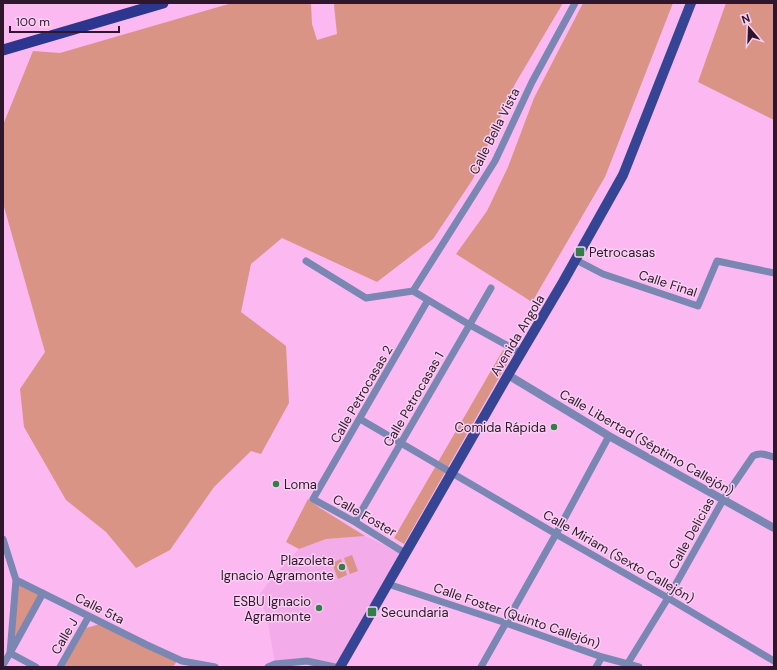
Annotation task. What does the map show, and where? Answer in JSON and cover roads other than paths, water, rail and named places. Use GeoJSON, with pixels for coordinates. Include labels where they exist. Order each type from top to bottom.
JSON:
{"type":"FeatureCollection","features":[{"type":"Feature","properties":{"kind":"highway"},"geometry":{"type":"LineString","coordinates":[[3,50],[163,3]]}},
{"type":"Feature","properties":{"kind":"main road","name":"Avenida Angola"},"geometry":{"type":"LineString","coordinates":[[340,667],[451,473],[576,260],[623,175],[691,3]]}},
{"type":"Feature","properties":{"kind":"street","name":"Calle Bella Vista"},"geometry":{"type":"LineString","coordinates":[[413,291],[495,162],[532,82],[575,3]]}},
{"type":"Feature","properties":{"kind":"street","name":"Calle Final"},"geometry":{"type":"LineString","coordinates":[[576,260],[603,274],[698,306],[717,261],[774,274]]}},
{"type":"Feature","properties":{"kind":"street"},"geometry":{"type":"LineString","coordinates":[[306,261],[366,298],[413,291],[521,353]]}},
{"type":"Feature","properties":{"kind":"street","name":"Calle Petrocasas 1"},"geometry":{"type":"LineString","coordinates":[[354,522],[491,288]]}},
{"type":"Feature","properties":{"kind":"street","name":"Calle Petrocasas 2"},"geometry":{"type":"LineString","coordinates":[[313,499],[428,300]]}},
{"type":"Feature","properties":{"kind":"street","name":"Calle Libertad (Séptimo Callejón)"},"geometry":{"type":"LineString","coordinates":[[508,375],[609,436],[774,528]]}},
{"type":"Feature","properties":{"kind":"street","name":"Calle Miriam (Sexto Callejón)"},"geometry":{"type":"LineString","coordinates":[[360,419],[774,661]]}},
{"type":"Feature","properties":{"kind":"street"},"geometry":{"type":"LineString","coordinates":[[481,667],[609,436]]}},
{"type":"Feature","properties":{"kind":"street","name":"Calle Delicias"},"geometry":{"type":"LineString","coordinates":[[628,663],[668,598],[723,500],[753,456],[757,453],[762,453],[774,457]]}},
{"type":"Feature","properties":{"kind":"street","name":"Calle Foster"},"geometry":{"type":"LineString","coordinates":[[313,499],[405,553]]}},
{"type":"Feature","properties":{"kind":"street"},"geometry":{"type":"LineString","coordinates":[[3,539],[16,580],[10,652]]}},
{"type":"Feature","properties":{"kind":"street","name":"Calle 5ta"},"geometry":{"type":"LineString","coordinates":[[16,580],[147,645],[181,664],[215,667]]}},
{"type":"Feature","properties":{"kind":"street","name":"Calle Foster (Quinto Callejón)"},"geometry":{"type":"LineString","coordinates":[[388,584],[602,657],[639,667]]}},
{"type":"Feature","properties":{"kind":"street"},"geometry":{"type":"LineString","coordinates":[[3,665],[43,593]]}},
{"type":"Feature","properties":{"kind":"street","name":"Calle J"},"geometry":{"type":"LineString","coordinates":[[60,667],[89,616]]}},
{"type":"Feature","properties":{"kind":"street"},"geometry":{"type":"LineString","coordinates":[[10,652],[36,667]]}},
{"type":"Feature","properties":{"kind":"street"},"geometry":{"type":"LineString","coordinates":[[596,667],[602,657]]}},
{"type":"Feature","properties":{"kind":"street"},"geometry":{"type":"LineString","coordinates":[[268,667],[275,664],[307,661],[335,667]]}},
{"type":"Feature","properties":{"kind":"place","name":"Petrocasas"},"geometry":{"type":"Point","coordinates":[580,252]}},
{"type":"Feature","properties":{"kind":"place","name":"Comida Rápida"},"geometry":{"type":"Point","coordinates":[554,427]}},
{"type":"Feature","properties":{"kind":"place","name":"Loma"},"geometry":{"type":"Point","coordinates":[276,484]}},
{"type":"Feature","properties":{"kind":"place","name":"Plazoleta Ignacio Agramonte"},"geometry":{"type":"Point","coordinates":[342,567]}},
{"type":"Feature","properties":{"kind":"place","name":"ESBU Ignacio Agramonte"},"geometry":{"type":"Point","coordinates":[319,608]}},
{"type":"Feature","properties":{"kind":"place","name":"Secundaria"},"geometry":{"type":"Point","coordinates":[372,612]}}]}
